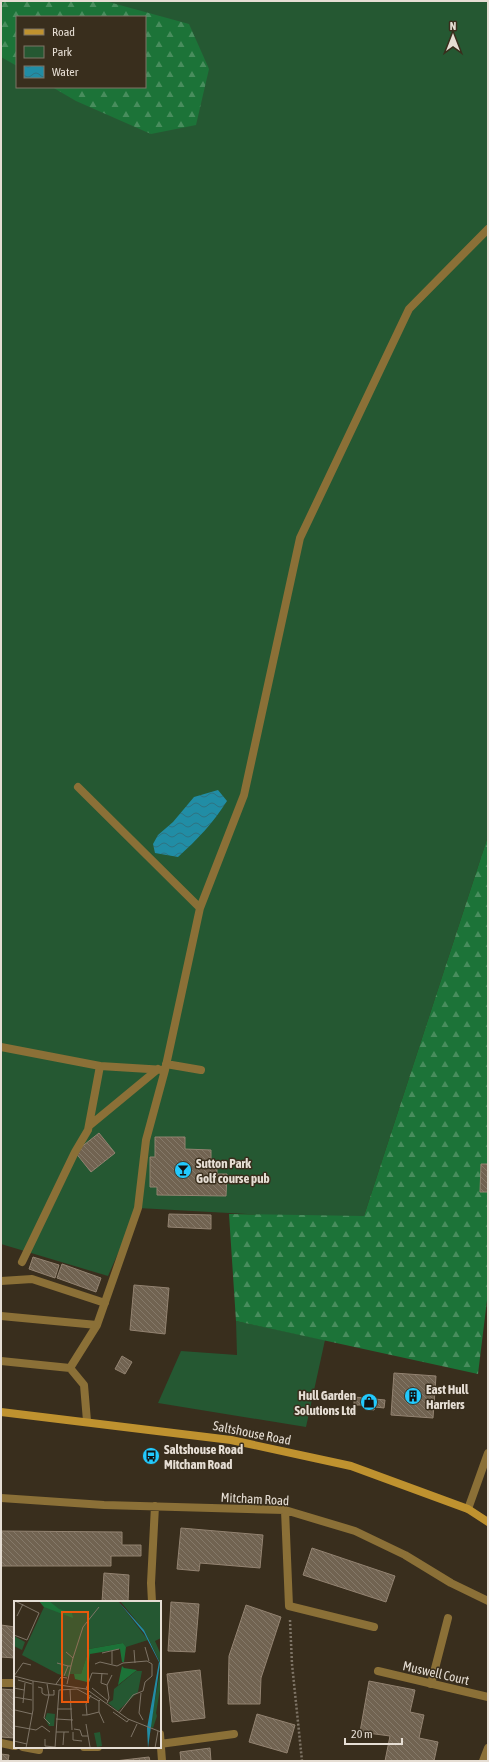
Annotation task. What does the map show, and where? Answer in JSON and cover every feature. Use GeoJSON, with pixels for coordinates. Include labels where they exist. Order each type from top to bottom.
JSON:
{"type":"FeatureCollection","features":[{"type":"Feature","properties":{"kind":"main road","name":"Saltshouse Road"},"geometry":{"type":"LineString","coordinates":[[1,1412],[86,1421],[231,1440],[351,1466],[468,1509],[488,1522]]}},
{"type":"Feature","properties":{"kind":"street"},"geometry":{"type":"LineString","coordinates":[[70,1368],[97,1325],[138,1208],[146,1140],[200,908],[244,795],[300,538],[409,309],[488,228]]}},
{"type":"Feature","properties":{"kind":"street"},"geometry":{"type":"LineString","coordinates":[[78,787],[200,908]]}},
{"type":"Feature","properties":{"kind":"street"},"geometry":{"type":"LineString","coordinates":[[1,1047],[100,1066],[201,1070]]}},
{"type":"Feature","properties":{"kind":"street"},"geometry":{"type":"LineString","coordinates":[[22,1262],[75,1152],[88,1130],[100,1066]]}},
{"type":"Feature","properties":{"kind":"street"},"geometry":{"type":"LineString","coordinates":[[89,1126],[163,1068]]}},
{"type":"Feature","properties":{"kind":"street"},"geometry":{"type":"LineString","coordinates":[[1,1281],[32,1280],[105,1303]]}},
{"type":"Feature","properties":{"kind":"street"},"geometry":{"type":"LineString","coordinates":[[1,1316],[97,1325]]}},
{"type":"Feature","properties":{"kind":"street"},"geometry":{"type":"LineString","coordinates":[[1,1362],[70,1368],[84,1385],[86,1421]]}},
{"type":"Feature","properties":{"kind":"street"},"geometry":{"type":"LineString","coordinates":[[468,1509],[488,1453]]}},
{"type":"Feature","properties":{"kind":"street","name":"Mitcham Road"},"geometry":{"type":"LineString","coordinates":[[1,1498],[104,1505],[285,1510],[355,1531],[405,1555],[451,1583],[488,1601]]}},
{"type":"Feature","properties":{"kind":"street"},"geometry":{"type":"LineString","coordinates":[[152,1601],[151,1583],[155,1506]]}},
{"type":"Feature","properties":{"kind":"street"},"geometry":{"type":"LineString","coordinates":[[285,1510],[289,1606],[374,1627]]}},
{"type":"Feature","properties":{"kind":"street"},"geometry":{"type":"LineString","coordinates":[[431,1684],[448,1618]]}},
{"type":"Feature","properties":{"kind":"street","name":"Muswell Court"},"geometry":{"type":"LineString","coordinates":[[378,1671],[488,1697]]}},
{"type":"Feature","properties":{"kind":"street"},"geometry":{"type":"LineString","coordinates":[[1,1683],[14,1683]]}},
{"type":"Feature","properties":{"kind":"street"},"geometry":{"type":"LineString","coordinates":[[161,1744],[234,1734]]}},
{"type":"Feature","properties":{"kind":"street"},"geometry":{"type":"LineString","coordinates":[[1,1743],[14,1746]]}},
{"type":"Feature","properties":{"kind":"street"},"geometry":{"type":"LineString","coordinates":[[28,1748],[39,1750]]}},
{"type":"Feature","properties":{"kind":"street"},"geometry":{"type":"LineString","coordinates":[[160,1748],[162,1761]]}},
{"type":"Feature","properties":{"kind":"street"},"geometry":{"type":"LineString","coordinates":[[483,1761],[488,1748]]}},
{"type":"Feature","properties":{"kind":"path"},"geometry":{"type":"LineString","coordinates":[[289,1606],[292,1664],[302,1761]]}},
{"type":"Feature","properties":{"kind":"green space"},"geometry":{"type":"Polygon","coordinates":[[[1,1],[488,1],[488,836],[364,1216],[301,1217],[138,1208],[108,1276],[1,1244],[1,1]]]}},
{"type":"Feature","properties":{"kind":"green space"},"geometry":{"type":"Polygon","coordinates":[[[1,1],[105,1],[189,24],[209,69],[196,125],[151,134],[76,101],[54,88],[146,88],[146,16],[16,16],[16,65],[1,57],[1,1]]]}},
{"type":"Feature","properties":{"kind":"green space"},"geometry":{"type":"Polygon","coordinates":[[[488,836],[488,1292],[478,1374],[236,1321],[229,1214],[364,1216],[488,836]]]}},
{"type":"Feature","properties":{"kind":"green space"},"geometry":{"type":"Polygon","coordinates":[[[236,1321],[325,1340],[306,1427],[158,1403],[181,1351],[237,1355],[236,1321]]]}},
{"type":"Feature","properties":{"kind":"water"},"geometry":{"type":"Polygon","coordinates":[[[218,790],[227,801],[210,824],[192,844],[178,857],[155,853],[153,844],[158,835],[173,822],[194,797],[218,790]]]}},
{"type":"Feature","properties":{"kind":"building"},"geometry":{"type":"Polygon","coordinates":[[[99,1133],[115,1153],[91,1172],[75,1152],[99,1133]]]}},
{"type":"Feature","properties":{"kind":"building","name":"Sutton Park Golf course pub"},"geometry":{"type":"Polygon","coordinates":[[[155,1137],[185,1137],[185,1149],[211,1150],[211,1165],[217,1165],[217,1174],[227,1174],[226,1196],[157,1195],[157,1187],[150,1187],[150,1157],[155,1157],[155,1137]]]}},
{"type":"Feature","properties":{"kind":"building"},"geometry":{"type":"Polygon","coordinates":[[[481,1164],[488,1164],[488,1192],[480,1192],[481,1164]]]}},
{"type":"Feature","properties":{"kind":"building"},"geometry":{"type":"Polygon","coordinates":[[[169,1214],[211,1215],[211,1229],[168,1227],[169,1214]]]}},
{"type":"Feature","properties":{"kind":"building"},"geometry":{"type":"Polygon","coordinates":[[[33,1257],[59,1265],[55,1278],[29,1269],[33,1257]]]}},
{"type":"Feature","properties":{"kind":"building"},"geometry":{"type":"Polygon","coordinates":[[[62,1264],[101,1278],[96,1292],[57,1278],[62,1264]]]}},
{"type":"Feature","properties":{"kind":"building"},"geometry":{"type":"Polygon","coordinates":[[[134,1285],[169,1288],[165,1334],[130,1330],[134,1285]]]}},
{"type":"Feature","properties":{"kind":"building"},"geometry":{"type":"Polygon","coordinates":[[[122,1356],[132,1362],[125,1374],[115,1369],[122,1356]]]}},
{"type":"Feature","properties":{"kind":"building","name":"East Hull Harriers"},"geometry":{"type":"Polygon","coordinates":[[[394,1373],[436,1376],[433,1418],[391,1415],[394,1373]]]}},
{"type":"Feature","properties":{"kind":"building","name":"Hull Garden Solutions Ltd"},"geometry":{"type":"Polygon","coordinates":[[[354,1397],[385,1400],[384,1408],[375,1407],[374,1410],[365,1409],[365,1405],[354,1405],[354,1397]]]}},
{"type":"Feature","properties":{"kind":"building"},"geometry":{"type":"Polygon","coordinates":[[[181,1528],[263,1535],[260,1568],[200,1563],[199,1571],[177,1569],[181,1528]]]}},
{"type":"Feature","properties":{"kind":"building"},"geometry":{"type":"Polygon","coordinates":[[[1,1531],[122,1532],[122,1545],[141,1545],[141,1556],[111,1556],[111,1566],[1,1566],[1,1531]]]}},
{"type":"Feature","properties":{"kind":"building"},"geometry":{"type":"Polygon","coordinates":[[[312,1548],[395,1576],[386,1602],[303,1575],[312,1548]]]}},
{"type":"Feature","properties":{"kind":"building"},"geometry":{"type":"Polygon","coordinates":[[[104,1573],[129,1575],[128,1601],[102,1601],[104,1573]]]}},
{"type":"Feature","properties":{"kind":"building"},"geometry":{"type":"Polygon","coordinates":[[[171,1602],[199,1604],[195,1652],[168,1651],[171,1602]]]}},
{"type":"Feature","properties":{"kind":"building"},"geometry":{"type":"Polygon","coordinates":[[[246,1605],[281,1617],[261,1678],[260,1704],[228,1704],[229,1656],[246,1605]]]}},
{"type":"Feature","properties":{"kind":"building"},"geometry":{"type":"Polygon","coordinates":[[[1,1625],[14,1627],[14,1658],[1,1657],[1,1625]]]}},
{"type":"Feature","properties":{"kind":"building"},"geometry":{"type":"Polygon","coordinates":[[[200,1670],[205,1718],[172,1722],[167,1674],[200,1670]]]}},
{"type":"Feature","properties":{"kind":"building"},"geometry":{"type":"Polygon","coordinates":[[[369,1681],[415,1690],[410,1712],[424,1715],[419,1738],[438,1742],[434,1761],[385,1761],[390,1736],[360,1732],[369,1681]]]}},
{"type":"Feature","properties":{"kind":"building"},"geometry":{"type":"Polygon","coordinates":[[[1,1689],[14,1690],[14,1738],[1,1737],[1,1689]]]}},
{"type":"Feature","properties":{"kind":"building"},"geometry":{"type":"Polygon","coordinates":[[[257,1714],[295,1725],[287,1753],[249,1742],[257,1714]]]}},
{"type":"Feature","properties":{"kind":"building"},"geometry":{"type":"Polygon","coordinates":[[[210,1748],[211,1761],[181,1761],[180,1752],[210,1748]]]}},
{"type":"Feature","properties":{"kind":"building"},"geometry":{"type":"Polygon","coordinates":[[[1,1754],[9,1755],[8,1761],[1,1761],[1,1754]]]}},
{"type":"Feature","properties":{"kind":"building"},"geometry":{"type":"Polygon","coordinates":[[[149,1757],[150,1761],[115,1761],[149,1757]]]}},
{"type":"Feature","properties":{"kind":"place","name":"Sutton Park Golf course pub"},"geometry":{"type":"Point","coordinates":[183,1170]}},
{"type":"Feature","properties":{"kind":"place","name":"East Hull Harriers"},"geometry":{"type":"Point","coordinates":[413,1396]}},
{"type":"Feature","properties":{"kind":"place","name":"Hull Garden Solutions Ltd"},"geometry":{"type":"Point","coordinates":[369,1402]}},
{"type":"Feature","properties":{"kind":"place","name":"Saltshouse Road Mitcham Road"},"geometry":{"type":"Point","coordinates":[151,1456]}}]}
